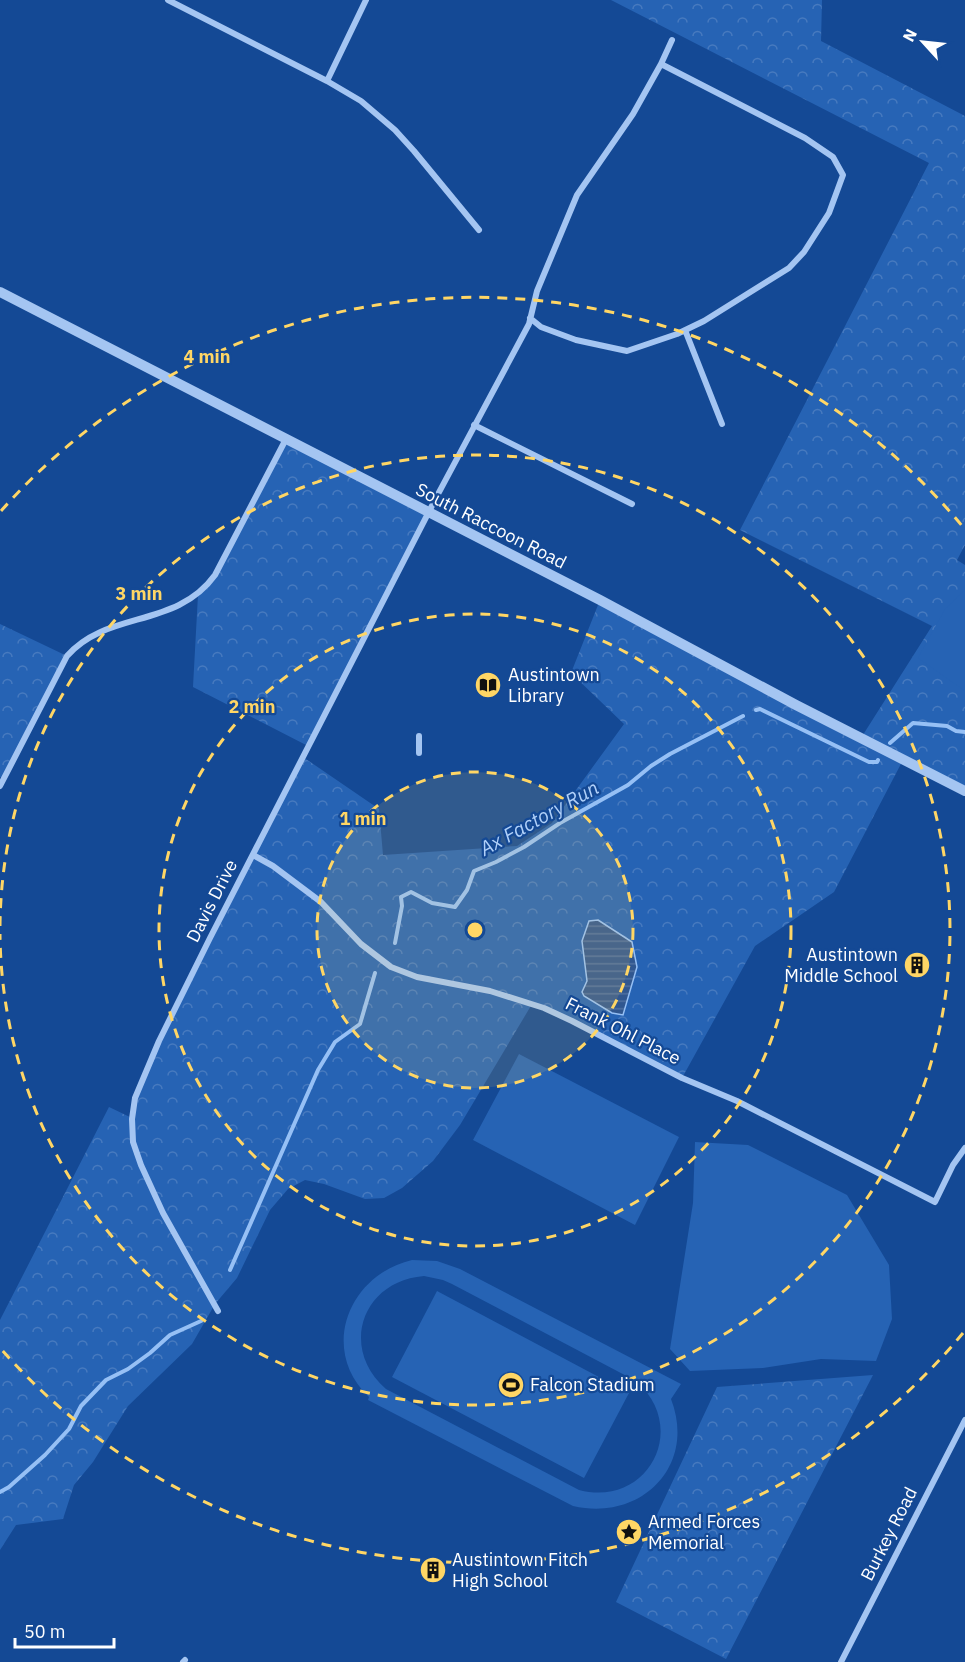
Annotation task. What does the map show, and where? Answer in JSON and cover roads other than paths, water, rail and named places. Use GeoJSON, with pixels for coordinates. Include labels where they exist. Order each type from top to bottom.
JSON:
{"type":"FeatureCollection","features":[{"type":"Feature","properties":{"kind":"street"},"geometry":{"type":"LineString","coordinates":[[168,0],[327,81],[361,101],[395,130],[479,230]]}},
{"type":"Feature","properties":{"kind":"street"},"geometry":{"type":"LineString","coordinates":[[327,81],[366,0]]}},
{"type":"Feature","properties":{"kind":"street","name":"Davis Drive"},"geometry":{"type":"LineString","coordinates":[[218,1311],[163,1212],[133,1142],[132,1119],[135,1098],[159,1041],[253,855],[530,318],[541,281],[577,195],[633,114],[672,40]]}},
{"type":"Feature","properties":{"kind":"street"},"geometry":{"type":"LineString","coordinates":[[530,318],[541,327],[576,340],[627,351],[685,330],[789,268],[804,252],[829,213],[843,176],[833,157],[805,138],[661,64]]}},
{"type":"Feature","properties":{"kind":"street","name":"South Raccoon Road"},"geometry":{"type":"LineString","coordinates":[[0,292],[429,512],[965,792]]}},
{"type":"Feature","properties":{"kind":"street"},"geometry":{"type":"LineString","coordinates":[[685,330],[722,424]]}},
{"type":"Feature","properties":{"kind":"street"},"geometry":{"type":"LineString","coordinates":[[474,425],[633,504]]}},
{"type":"Feature","properties":{"kind":"street"},"geometry":{"type":"LineString","coordinates":[[0,786],[67,657],[76,645],[95,633],[183,604],[198,595],[209,584],[286,439]]}},
{"type":"Feature","properties":{"kind":"street"},"geometry":{"type":"LineString","coordinates":[[419,736],[419,753]]}},
{"type":"Feature","properties":{"kind":"street","name":"Frank Ohl Place"},"geometry":{"type":"LineString","coordinates":[[253,855],[273,866],[321,902],[362,944],[391,968],[417,976],[489,991],[544,1008],[682,1078],[737,1101],[934,1202],[953,1165],[965,1148]]}},
{"type":"Feature","properties":{"kind":"street","name":"Burkey Road"},"geometry":{"type":"LineString","coordinates":[[841,1662],[965,1420]]}},
{"type":"Feature","properties":{"kind":"waterway","name":"Ax Factory Run"},"geometry":{"type":"LineString","coordinates":[[756,710],[760,709],[869,762],[878,760]]}},
{"type":"Feature","properties":{"kind":"waterway","name":"Ax Factory Run"},"geometry":{"type":"LineString","coordinates":[[395,943],[402,906],[401,897],[411,892],[432,903],[455,907],[467,890],[474,871],[524,847],[560,823],[628,785],[670,754],[743,716]]}},
{"type":"Feature","properties":{"kind":"waterway","name":"Ax Factory Run"},"geometry":{"type":"LineString","coordinates":[[890,743],[913,723],[947,726],[956,731],[965,732]]}},
{"type":"Feature","properties":{"kind":"waterway","name":"Ax Factory Run"},"geometry":{"type":"LineString","coordinates":[[230,1270],[318,1070],[335,1042],[360,1024],[375,973]]}},
{"type":"Feature","properties":{"kind":"waterway","name":"Ax Factory Run"},"geometry":{"type":"LineString","coordinates":[[0,1492],[9,1487],[45,1455],[69,1429],[81,1406],[106,1380],[128,1369],[170,1335],[201,1321]]}},
{"type":"Feature","properties":{"kind":"place","name":"Austintown Library"},"geometry":{"type":"Point","coordinates":[488,685]}},
{"type":"Feature","properties":{"kind":"place","name":"Austintown Middle School"},"geometry":{"type":"Point","coordinates":[917,965]}},
{"type":"Feature","properties":{"kind":"place","name":"Falcon Stadium"},"geometry":{"type":"Point","coordinates":[511,1385]}},
{"type":"Feature","properties":{"kind":"place","name":"Armed Forces Memorial"},"geometry":{"type":"Point","coordinates":[629,1532]}},
{"type":"Feature","properties":{"kind":"place","name":"Austintown Fitch High School"},"geometry":{"type":"Point","coordinates":[433,1570]}}]}
